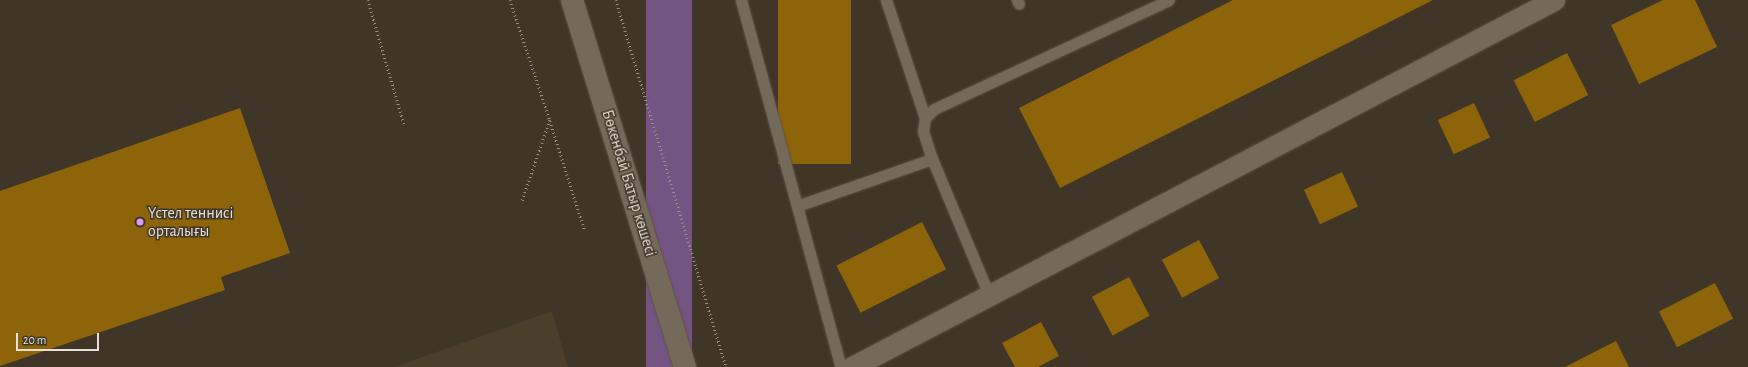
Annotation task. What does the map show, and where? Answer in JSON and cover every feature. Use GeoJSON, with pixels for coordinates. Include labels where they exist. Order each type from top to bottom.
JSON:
{"type":"FeatureCollection","features":[{"type":"Feature","properties":{"kind":"main road","name":"Бөкенбай Батыр көшесі"},"geometry":{"type":"LineString","coordinates":[[572,0],[684,367]]}},
{"type":"Feature","properties":{"kind":"street"},"geometry":{"type":"LineString","coordinates":[[852,367],[1554,0]]}},
{"type":"Feature","properties":{"kind":"lane"},"geometry":{"type":"LineString","coordinates":[[742,0],[841,367]]}},
{"type":"Feature","properties":{"kind":"lane"},"geometry":{"type":"LineString","coordinates":[[886,0],[925,118],[923,131],[932,159],[989,295]]}},
{"type":"Feature","properties":{"kind":"lane"},"geometry":{"type":"LineString","coordinates":[[925,118],[934,109],[1169,0]]}},
{"type":"Feature","properties":{"kind":"lane"},"geometry":{"type":"LineString","coordinates":[[797,206],[932,159]]}},
{"type":"Feature","properties":{"kind":"path"},"geometry":{"type":"LineString","coordinates":[[368,0],[404,124]]}},
{"type":"Feature","properties":{"kind":"path"},"geometry":{"type":"LineString","coordinates":[[510,0],[585,231]]}},
{"type":"Feature","properties":{"kind":"path"},"geometry":{"type":"LineString","coordinates":[[616,0],[726,367]]}},
{"type":"Feature","properties":{"kind":"path"},"geometry":{"type":"LineString","coordinates":[[522,202],[550,120]]}},
{"type":"Feature","properties":{"kind":"shaded area"},"geometry":{"type":"Polygon","coordinates":[[[646,0],[692,0],[692,367],[646,367],[646,0]]]}},
{"type":"Feature","properties":{"kind":"shaded area"},"geometry":{"type":"Polygon","coordinates":[[[552,311],[568,367],[394,367],[552,311]]]}},
{"type":"Feature","properties":{"kind":"building"},"geometry":{"type":"Polygon","coordinates":[[[778,0],[851,0],[851,164],[778,164],[778,0]]]}},
{"type":"Feature","properties":{"kind":"building"},"geometry":{"type":"Polygon","coordinates":[[[1233,0],[1433,0],[1060,188],[1019,108],[1233,0]]]}},
{"type":"Feature","properties":{"kind":"building"},"geometry":{"type":"Polygon","coordinates":[[[1663,0],[1695,0],[1717,47],[1639,84],[1611,25],[1663,0]]]}},
{"type":"Feature","properties":{"kind":"building"},"geometry":{"type":"Polygon","coordinates":[[[1567,53],[1588,95],[1535,122],[1514,80],[1567,53]]]}},
{"type":"Feature","properties":{"kind":"building"},"geometry":{"type":"Polygon","coordinates":[[[1474,103],[1490,137],[1454,154],[1438,120],[1474,103]]]}},
{"type":"Feature","properties":{"kind":"building","name":"Үстел теннисі орталығы"},"geometry":{"type":"Polygon","coordinates":[[[240,108],[290,253],[221,277],[225,290],[0,366],[0,191],[240,108]]]}},
{"type":"Feature","properties":{"kind":"building"},"geometry":{"type":"Polygon","coordinates":[[[1342,172],[1358,206],[1320,224],[1304,190],[1342,172]]]}},
{"type":"Feature","properties":{"kind":"building"},"geometry":{"type":"Polygon","coordinates":[[[922,222],[946,269],[861,313],[836,266],[922,222]]]}},
{"type":"Feature","properties":{"kind":"building"},"geometry":{"type":"Polygon","coordinates":[[[1199,240],[1219,278],[1182,298],[1162,260],[1199,240]]]}},
{"type":"Feature","properties":{"kind":"building"},"geometry":{"type":"Polygon","coordinates":[[[1129,277],[1150,316],[1113,336],[1092,297],[1129,277]]]}},
{"type":"Feature","properties":{"kind":"building"},"geometry":{"type":"Polygon","coordinates":[[[1715,283],[1733,319],[1677,347],[1659,312],[1715,283]]]}},
{"type":"Feature","properties":{"kind":"building"},"geometry":{"type":"Polygon","coordinates":[[[1041,322],[1059,356],[1038,367],[1015,367],[1002,343],[1041,322]]]}},
{"type":"Feature","properties":{"kind":"building"},"geometry":{"type":"Polygon","coordinates":[[[1616,341],[1629,367],[1565,367],[1616,341]]]}},
{"type":"Feature","properties":{"kind":"place","name":"Үстел теннисі орталығы"},"geometry":{"type":"Point","coordinates":[140,222]}}]}
